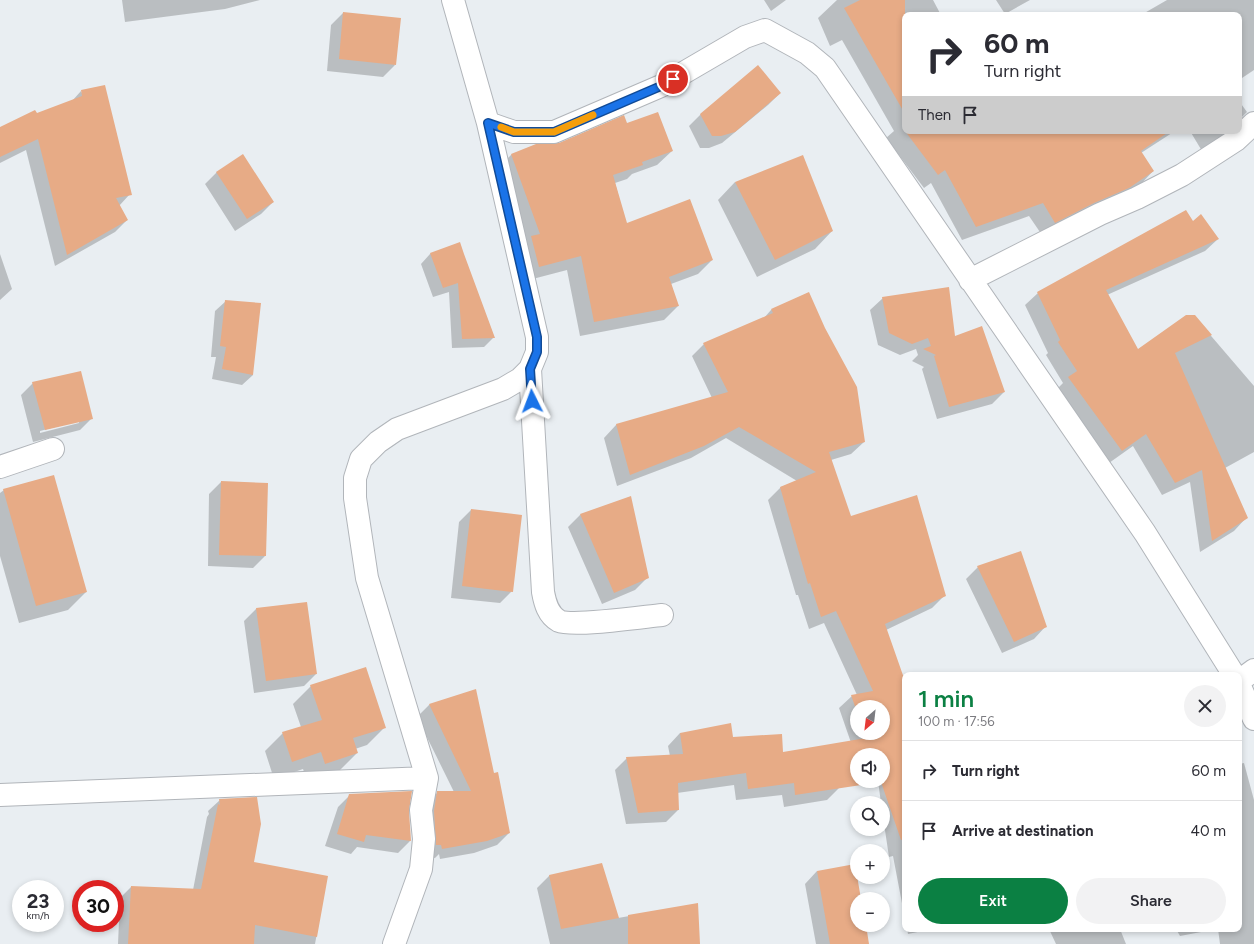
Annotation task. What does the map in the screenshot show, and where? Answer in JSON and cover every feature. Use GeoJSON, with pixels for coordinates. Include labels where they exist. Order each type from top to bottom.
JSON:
{"type":"FeatureCollection","features":[{"type":"Feature","properties":{"kind":"street"},"geometry":{"type":"LineString","coordinates":[[394,944],[421,869],[424,839],[421,810],[428,778],[367,578],[355,498],[355,478],[361,459],[378,442],[397,429],[503,389],[520,379],[530,369],[537,352],[537,337],[488,123],[452,0]]}},
{"type":"Feature","properties":{"kind":"street"},"geometry":{"type":"LineString","coordinates":[[488,123],[514,132],[554,132],[661,86],[745,37],[765,30],[807,53],[825,68],[1145,532],[1232,672]]}},
{"type":"Feature","properties":{"kind":"street"},"geometry":{"type":"LineString","coordinates":[[970,280],[1100,214],[1137,198],[1182,175],[1236,140],[1254,123]]}},
{"type":"Feature","properties":{"kind":"street"},"geometry":{"type":"LineString","coordinates":[[530,369],[543,592],[545,604],[551,614],[559,621],[574,623],[662,615]]}},
{"type":"Feature","properties":{"kind":"street"},"geometry":{"type":"LineString","coordinates":[[0,467],[53,449]]}},
{"type":"Feature","properties":{"kind":"street"},"geometry":{"type":"LineString","coordinates":[[1242,680],[1254,670]]}},
{"type":"Feature","properties":{"kind":"street"},"geometry":{"type":"LineString","coordinates":[[1242,689],[1254,719]]}},
{"type":"Feature","properties":{"kind":"street"},"geometry":{"type":"LineString","coordinates":[[0,795],[428,778]]}},
{"type":"Feature","properties":{"kind":"building"},"geometry":{"type":"Polygon","coordinates":[[[860,0],[905,0],[905,12],[902,12],[902,109],[844,8],[860,0]]]}},
{"type":"Feature","properties":{"kind":"building"},"geometry":{"type":"Polygon","coordinates":[[[343,12],[401,18],[396,65],[339,59],[343,12]]]}},
{"type":"Feature","properties":{"kind":"building"},"geometry":{"type":"Polygon","coordinates":[[[758,65],[781,93],[735,132],[721,136],[712,136],[700,114],[758,65]]]}},
{"type":"Feature","properties":{"kind":"building"},"geometry":{"type":"Polygon","coordinates":[[[105,85],[132,195],[116,198],[128,220],[67,255],[38,139],[0,157],[0,127],[35,110],[37,113],[82,96],[81,90],[105,85]]]}},
{"type":"Feature","properties":{"kind":"building"},"geometry":{"type":"Polygon","coordinates":[[[658,112],[673,151],[642,162],[643,165],[613,175],[627,223],[690,199],[713,260],[669,277],[679,306],[594,322],[581,256],[539,267],[531,236],[540,234],[511,154],[536,144],[559,143],[624,115],[627,123],[658,112]]]}},
{"type":"Feature","properties":{"kind":"building"},"geometry":{"type":"Polygon","coordinates":[[[907,134],[1166,134],[1141,151],[1154,171],[1129,188],[1094,203],[1055,223],[1043,203],[976,227],[945,170],[938,175],[907,134]]]}},
{"type":"Feature","properties":{"kind":"building"},"geometry":{"type":"Polygon","coordinates":[[[243,154],[274,202],[247,219],[216,172],[243,154]]]}},
{"type":"Feature","properties":{"kind":"building"},"geometry":{"type":"Polygon","coordinates":[[[803,155],[833,231],[775,260],[735,182],[803,155]]]}},
{"type":"Feature","properties":{"kind":"building"},"geometry":{"type":"Polygon","coordinates":[[[1186,210],[1193,221],[1201,214],[1219,239],[1106,290],[1138,349],[1186,315],[1195,315],[1212,335],[1175,353],[1248,518],[1212,541],[1202,470],[1175,483],[1146,434],[1122,451],[1068,377],[1077,371],[1058,342],[1060,340],[1037,292],[1186,210]]]}},
{"type":"Feature","properties":{"kind":"building"},"geometry":{"type":"Polygon","coordinates":[[[460,242],[495,338],[462,339],[458,283],[443,288],[430,253],[460,242]]]}},
{"type":"Feature","properties":{"kind":"building"},"geometry":{"type":"Polygon","coordinates":[[[949,287],[955,336],[982,326],[1005,392],[949,407],[934,356],[936,355],[923,349],[931,346],[928,338],[912,344],[889,333],[882,297],[949,287]]]}},
{"type":"Feature","properties":{"kind":"building"},"geometry":{"type":"Polygon","coordinates":[[[809,292],[825,328],[857,387],[865,442],[829,452],[851,516],[917,495],[946,596],[885,624],[902,672],[902,840],[890,808],[890,796],[886,796],[883,788],[890,788],[890,748],[850,748],[850,787],[795,795],[794,783],[748,789],[746,773],[678,783],[679,810],[638,813],[626,757],[683,754],[680,733],[731,723],[733,737],[782,734],[783,752],[854,740],[890,740],[890,700],[853,700],[851,695],[873,691],[836,611],[821,617],[810,583],[808,584],[780,487],[816,472],[739,427],[704,446],[630,475],[616,424],[728,392],[703,343],[773,313],[771,309],[809,292]]]}},
{"type":"Feature","properties":{"kind":"building"},"geometry":{"type":"Polygon","coordinates":[[[225,300],[261,303],[253,375],[222,369],[226,347],[220,346],[225,300]]]}},
{"type":"Feature","properties":{"kind":"building"},"geometry":{"type":"Polygon","coordinates":[[[81,371],[93,419],[45,430],[32,382],[81,371]]]}},
{"type":"Feature","properties":{"kind":"building"},"geometry":{"type":"Polygon","coordinates":[[[54,475],[87,592],[36,606],[3,489],[54,475]]]}},
{"type":"Feature","properties":{"kind":"building"},"geometry":{"type":"Polygon","coordinates":[[[221,481],[268,483],[266,556],[219,555],[221,481]]]}},
{"type":"Feature","properties":{"kind":"building"},"geometry":{"type":"Polygon","coordinates":[[[631,496],[649,578],[614,593],[580,514],[631,496]]]}},
{"type":"Feature","properties":{"kind":"building"},"geometry":{"type":"Polygon","coordinates":[[[471,509],[522,515],[513,592],[462,586],[471,509]]]}},
{"type":"Feature","properties":{"kind":"building"},"geometry":{"type":"Polygon","coordinates":[[[1021,551],[1047,627],[1014,642],[977,566],[1021,551]]]}},
{"type":"Feature","properties":{"kind":"building"},"geometry":{"type":"Polygon","coordinates":[[[307,602],[317,674],[266,681],[256,608],[307,602]]]}},
{"type":"Feature","properties":{"kind":"building"},"geometry":{"type":"Polygon","coordinates":[[[366,667],[386,728],[353,738],[358,753],[325,764],[321,752],[292,762],[282,732],[322,720],[310,685],[366,667]]]}},
{"type":"Feature","properties":{"kind":"building"},"geometry":{"type":"Polygon","coordinates":[[[476,689],[494,773],[498,772],[510,833],[487,841],[442,849],[441,845],[436,845],[434,811],[437,791],[471,791],[429,704],[476,689]]]}},
{"type":"Feature","properties":{"kind":"building"},"geometry":{"type":"Polygon","coordinates":[[[412,791],[409,811],[411,841],[366,835],[364,842],[337,834],[349,794],[412,791]]]}},
{"type":"Feature","properties":{"kind":"building"},"geometry":{"type":"Polygon","coordinates":[[[257,797],[261,824],[254,862],[328,876],[317,937],[255,925],[254,944],[128,944],[131,886],[201,889],[218,804],[220,805],[219,799],[257,797]]]}},
{"type":"Feature","properties":{"kind":"building"},"geometry":{"type":"Polygon","coordinates":[[[602,863],[619,918],[561,929],[549,875],[602,863]]]}},
{"type":"Feature","properties":{"kind":"building"},"geometry":{"type":"Polygon","coordinates":[[[850,865],[850,884],[858,884],[860,892],[850,892],[850,932],[867,932],[869,944],[830,944],[817,871],[850,865]]]}},
{"type":"Feature","properties":{"kind":"building"},"geometry":{"type":"Polygon","coordinates":[[[698,903],[700,944],[628,944],[628,915],[698,903]]]}},
{"type":"Feature","properties":{"kind":"slow traffic"},"geometry":{"type":"LineString","coordinates":[[501,127],[514,132],[554,132],[593,115]]}},
{"type":"Feature","properties":{"kind":"route"},"geometry":{"type":"LineString","coordinates":[[532,401],[530,369],[537,352],[537,337],[488,123],[514,132],[554,132],[661,86],[673,79]]}}]}
